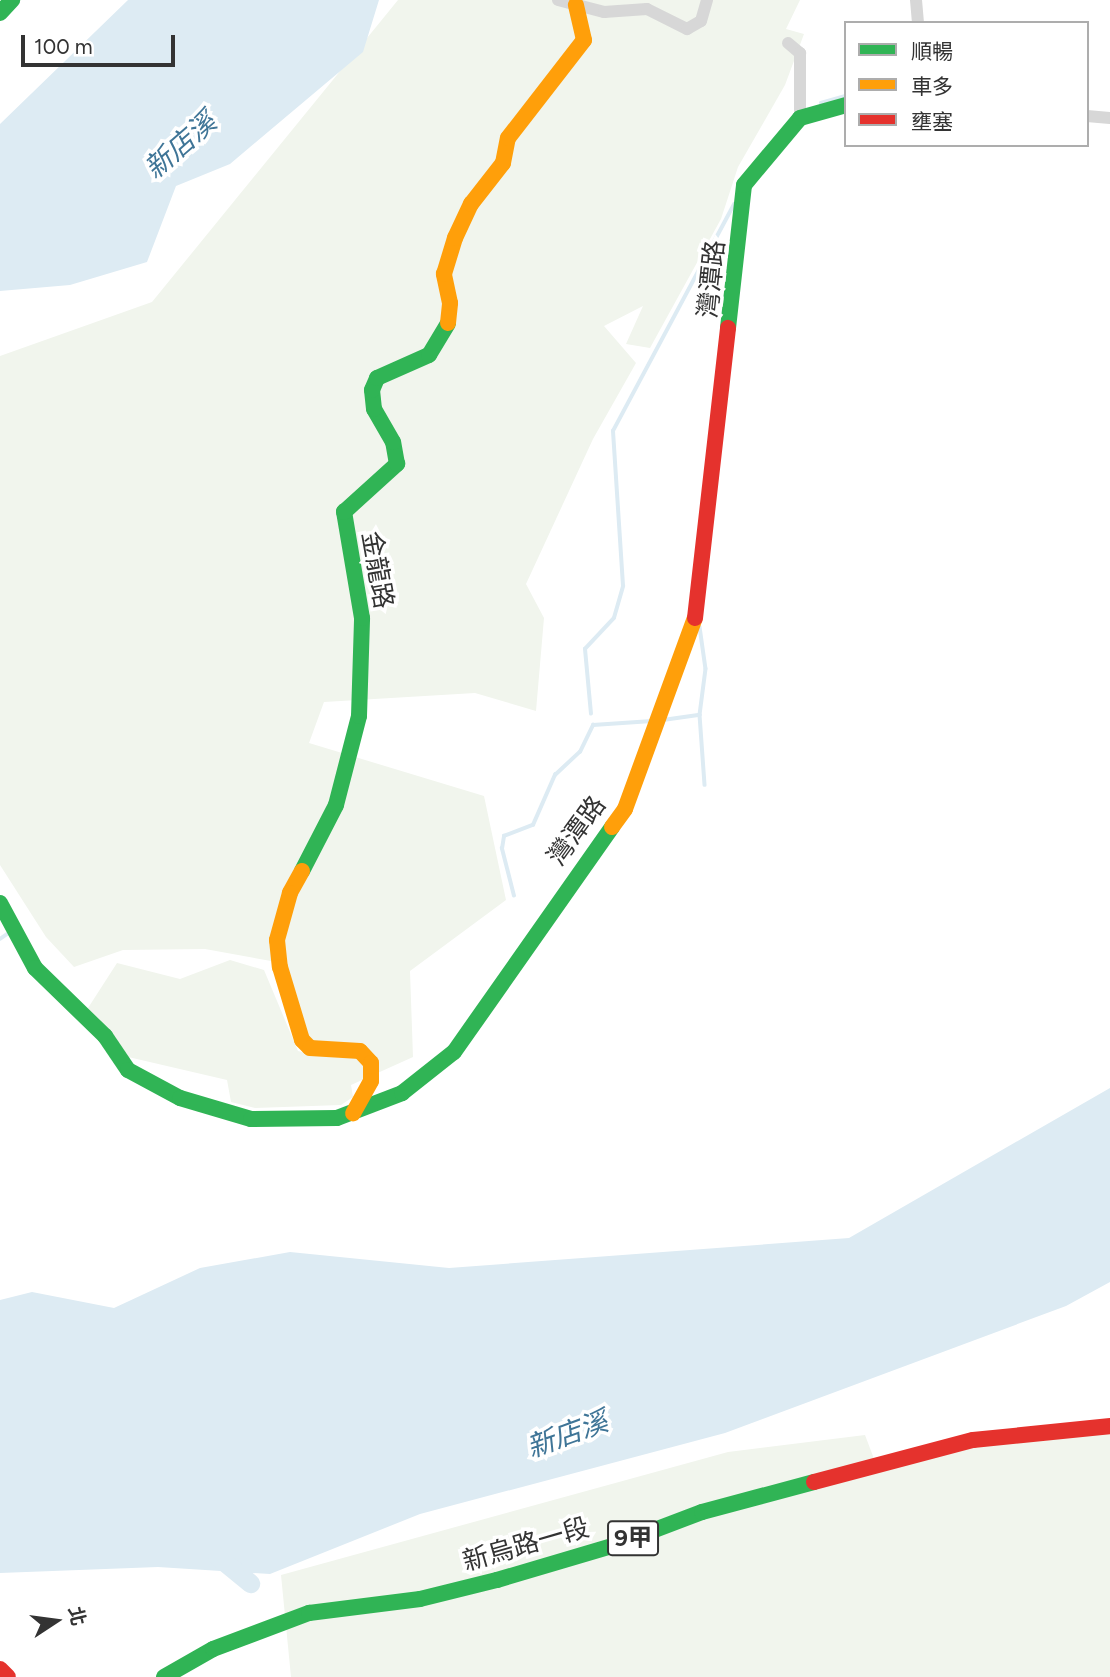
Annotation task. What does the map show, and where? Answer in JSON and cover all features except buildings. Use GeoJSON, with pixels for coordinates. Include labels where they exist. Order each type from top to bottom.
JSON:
{"type":"FeatureCollection","features":[{"type":"Feature","properties":{"kind":"street"},"geometry":{"type":"LineString","coordinates":[[0,13],[12,0]]}},
{"type":"Feature","properties":{"kind":"street"},"geometry":{"type":"LineString","coordinates":[[558,0],[604,12],[647,9],[687,29],[701,22],[707,0]]}},
{"type":"Feature","properties":{"kind":"street"},"geometry":{"type":"LineString","coordinates":[[916,0],[918,21]]}},
{"type":"Feature","properties":{"kind":"street","name":"金龍路"},"geometry":{"type":"LineString","coordinates":[[354,1113],[371,1081],[371,1063],[360,1051],[310,1048],[302,1040],[277,940],[290,893],[336,805],[350,764],[359,716],[362,618],[344,512],[397,464],[393,442],[374,409],[372,390],[377,378],[429,355],[447,329],[450,303],[444,274],[455,238],[471,204],[503,163],[508,138],[568,66],[584,40],[576,5]]}},
{"type":"Feature","properties":{"kind":"street"},"geometry":{"type":"LineString","coordinates":[[788,43],[800,53],[800,118],[844,106]]}},
{"type":"Feature","properties":{"kind":"street"},"geometry":{"type":"LineString","coordinates":[[1089,116],[1110,118]]}},
{"type":"Feature","properties":{"kind":"street","name":"灣潭路"},"geometry":{"type":"LineString","coordinates":[[0,903],[35,968],[105,1036],[128,1070],[151,1085],[251,1119],[289,1121],[354,1113],[402,1093],[454,1052],[625,809],[694,624],[744,185],[800,118]]}},
{"type":"Feature","properties":{"kind":"street","name":"新烏路一段"},"geometry":{"type":"LineString","coordinates":[[164,1677],[213,1649],[309,1613],[420,1599],[497,1580],[615,1545],[702,1512],[973,1440],[1110,1426]]}},
{"type":"Feature","properties":{"kind":"street"},"geometry":{"type":"LineString","coordinates":[[0,1669],[8,1677]]}},
{"type":"Feature","properties":{"kind":"shaded area"},"geometry":{"type":"Polygon","coordinates":[[[398,0],[800,0],[786,29],[804,34],[785,85],[738,167],[721,219],[650,348],[626,344],[643,306],[604,326],[636,363],[593,439],[526,584],[544,618],[536,711],[475,693],[324,702],[309,743],[484,796],[506,900],[410,971],[413,1057],[351,1085],[353,1097],[341,1105],[255,1108],[231,1102],[227,1080],[124,1056],[88,1008],[117,963],[180,979],[230,960],[264,970],[298,1051],[317,1056],[271,961],[205,949],[123,950],[74,967],[46,937],[0,865],[0,356],[152,302],[398,0]]]}},
{"type":"Feature","properties":{"kind":"shaded area"},"geometry":{"type":"Polygon","coordinates":[[[1110,1420],[1110,1677],[291,1677],[281,1575],[728,1452],[865,1435],[879,1472],[983,1438],[1110,1420]]]}},
{"type":"Feature","properties":{"kind":"water","name":"新店溪"},"geometry":{"type":"Polygon","coordinates":[[[128,0],[379,0],[363,52],[230,164],[176,186],[147,262],[70,285],[0,291],[0,124],[128,0]]]}},
{"type":"Feature","properties":{"kind":"water","name":"新店溪"},"geometry":{"type":"Polygon","coordinates":[[[1110,1088],[1110,1282],[1066,1306],[725,1433],[420,1514],[270,1574],[158,1567],[0,1573],[0,1300],[32,1292],[114,1308],[200,1268],[290,1252],[449,1268],[849,1238],[1110,1088]]]}},
{"type":"Feature","properties":{"kind":"waterway"},"geometry":{"type":"LineString","coordinates":[[821,103],[844,97]]}},
{"type":"Feature","properties":{"kind":"waterway"},"geometry":{"type":"LineString","coordinates":[[591,714],[585,649],[614,618],[623,586],[613,431],[734,204]]}},
{"type":"Feature","properties":{"kind":"waterway"},"geometry":{"type":"LineString","coordinates":[[700,627],[706,669],[700,715],[705,785]]}},
{"type":"Feature","properties":{"kind":"waterway"},"geometry":{"type":"LineString","coordinates":[[663,720],[700,715]]}},
{"type":"Feature","properties":{"kind":"waterway"},"geometry":{"type":"LineString","coordinates":[[514,896],[502,849],[504,836],[533,825],[555,775],[580,752],[593,725],[652,721]]}},
{"type":"Feature","properties":{"kind":"waterway"},"geometry":{"type":"LineString","coordinates":[[0,939],[10,932]]}},
{"type":"Feature","properties":{"kind":"waterway"},"geometry":{"type":"LineString","coordinates":[[217,1556],[250,1583]]}},
{"type":"Feature","properties":{"kind":"traffic: fast"},"geometry":{"type":"LineString","coordinates":[[0,13],[12,0]]}},
{"type":"Feature","properties":{"kind":"traffic: fast"},"geometry":{"type":"LineString","coordinates":[[728,328],[744,185],[800,118],[844,106]]}},
{"type":"Feature","properties":{"kind":"traffic: fast"},"geometry":{"type":"LineString","coordinates":[[302,871],[336,805],[359,716],[362,618],[344,512],[397,464],[393,442],[374,409],[372,390],[377,378],[429,355],[448,323]]}},
{"type":"Feature","properties":{"kind":"traffic: fast"},"geometry":{"type":"LineString","coordinates":[[0,903],[35,968],[105,1036],[128,1070],[180,1098],[251,1119],[337,1118],[402,1093],[454,1052],[612,827]]}},
{"type":"Feature","properties":{"kind":"traffic: fast"},"geometry":{"type":"LineString","coordinates":[[164,1677],[213,1649],[309,1613],[420,1599],[497,1580],[615,1545],[702,1512],[814,1482]]}},
{"type":"Feature","properties":{"kind":"traffic: slow"},"geometry":{"type":"LineString","coordinates":[[448,323],[450,303],[444,274],[455,238],[471,204],[503,163],[508,138],[584,40],[576,5]]}},
{"type":"Feature","properties":{"kind":"traffic: slow"},"geometry":{"type":"LineString","coordinates":[[612,827],[625,809],[695,618]]}},
{"type":"Feature","properties":{"kind":"traffic: slow"},"geometry":{"type":"LineString","coordinates":[[302,871],[290,893],[277,940],[280,967],[302,1040],[310,1048],[360,1051],[371,1063],[371,1081],[353,1113]]}},
{"type":"Feature","properties":{"kind":"traffic: jam"},"geometry":{"type":"LineString","coordinates":[[695,618],[728,328]]}},
{"type":"Feature","properties":{"kind":"traffic: jam"},"geometry":{"type":"LineString","coordinates":[[814,1482],[973,1440],[1110,1426]]}},
{"type":"Feature","properties":{"kind":"traffic: jam"},"geometry":{"type":"LineString","coordinates":[[0,1669],[8,1677]]}}]}
